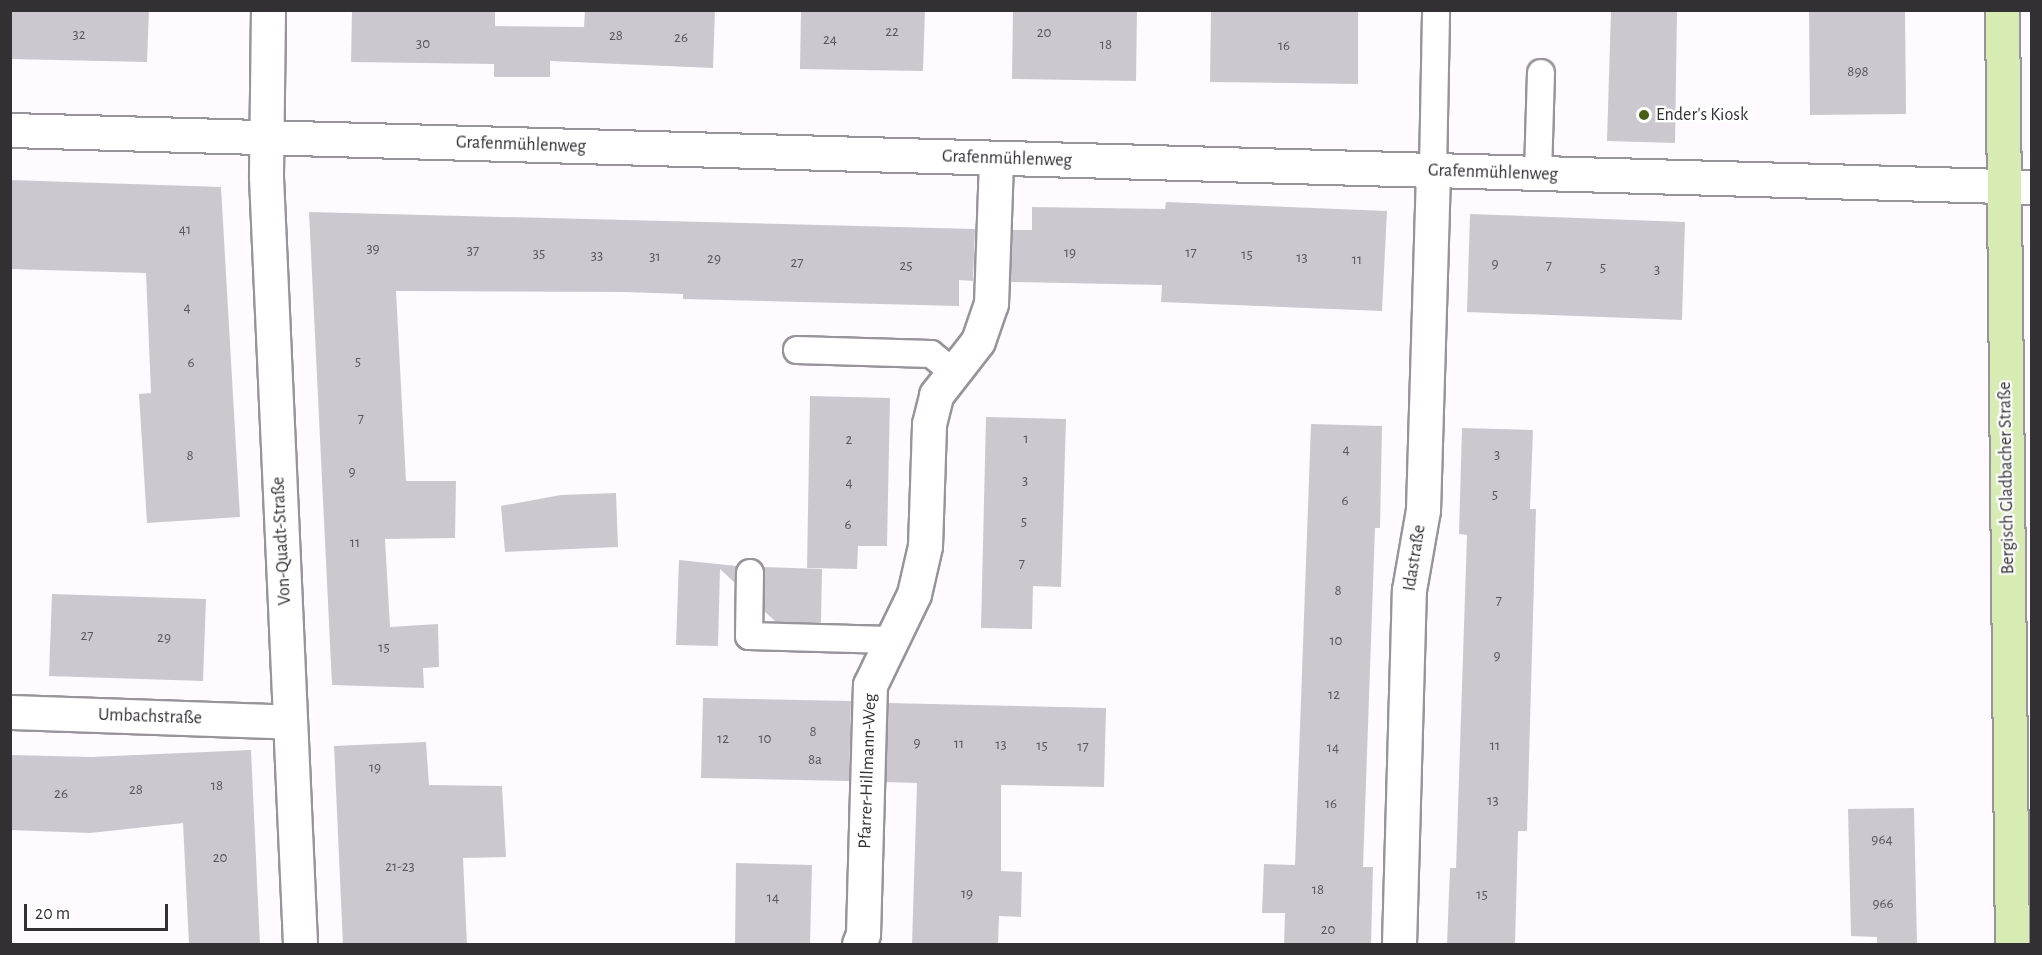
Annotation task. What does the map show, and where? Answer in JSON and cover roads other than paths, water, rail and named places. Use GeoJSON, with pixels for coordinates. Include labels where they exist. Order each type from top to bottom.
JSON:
{"type":"FeatureCollection","features":[{"type":"Feature","properties":{"kind":"main road","name":"Bergisch Gladbacher Straße"},"geometry":{"type":"LineString","coordinates":[[2002,10],[2018,187],[2012,945]]}},
{"type":"Feature","properties":{"kind":"street","name":"Von-Quadt-Straße"},"geometry":{"type":"LineString","coordinates":[[268,10],[267,137],[300,945]]}},
{"type":"Feature","properties":{"kind":"street","name":"Grafenmühlenweg"},"geometry":{"type":"LineString","coordinates":[[10,130],[2018,187]]}},
{"type":"Feature","properties":{"kind":"street","name":"Pfarrer-Hillmann-Weg"},"geometry":{"type":"LineString","coordinates":[[859,945],[862,934],[870,685],[914,594],[921,566],[925,546],[929,424],[936,395],[952,371],[978,341],[991,304],[996,159]]}},
{"type":"Feature","properties":{"kind":"street","name":"Idastraße"},"geometry":{"type":"LineString","coordinates":[[1399,945],[1409,590],[1423,510],[1433,171]]}},
{"type":"Feature","properties":{"kind":"street","name":"Umbachstraße"},"geometry":{"type":"LineString","coordinates":[[10,712],[290,722]]}},
{"type":"Feature","properties":{"kind":"lane"},"geometry":{"type":"LineString","coordinates":[[1433,171],[1436,10]]}},
{"type":"Feature","properties":{"kind":"lane"},"geometry":{"type":"LineString","coordinates":[[1538,174],[1541,73]]}},
{"type":"Feature","properties":{"kind":"lane"},"geometry":{"type":"LineString","coordinates":[[797,351],[931,354],[952,371]]}},
{"type":"Feature","properties":{"kind":"lane"},"geometry":{"type":"LineString","coordinates":[[750,573],[748,636],[890,640]]}},
{"type":"Feature","properties":{"kind":"place","name":"Ender's Kiosk"},"geometry":{"type":"Point","coordinates":[1644,115]}}]}
